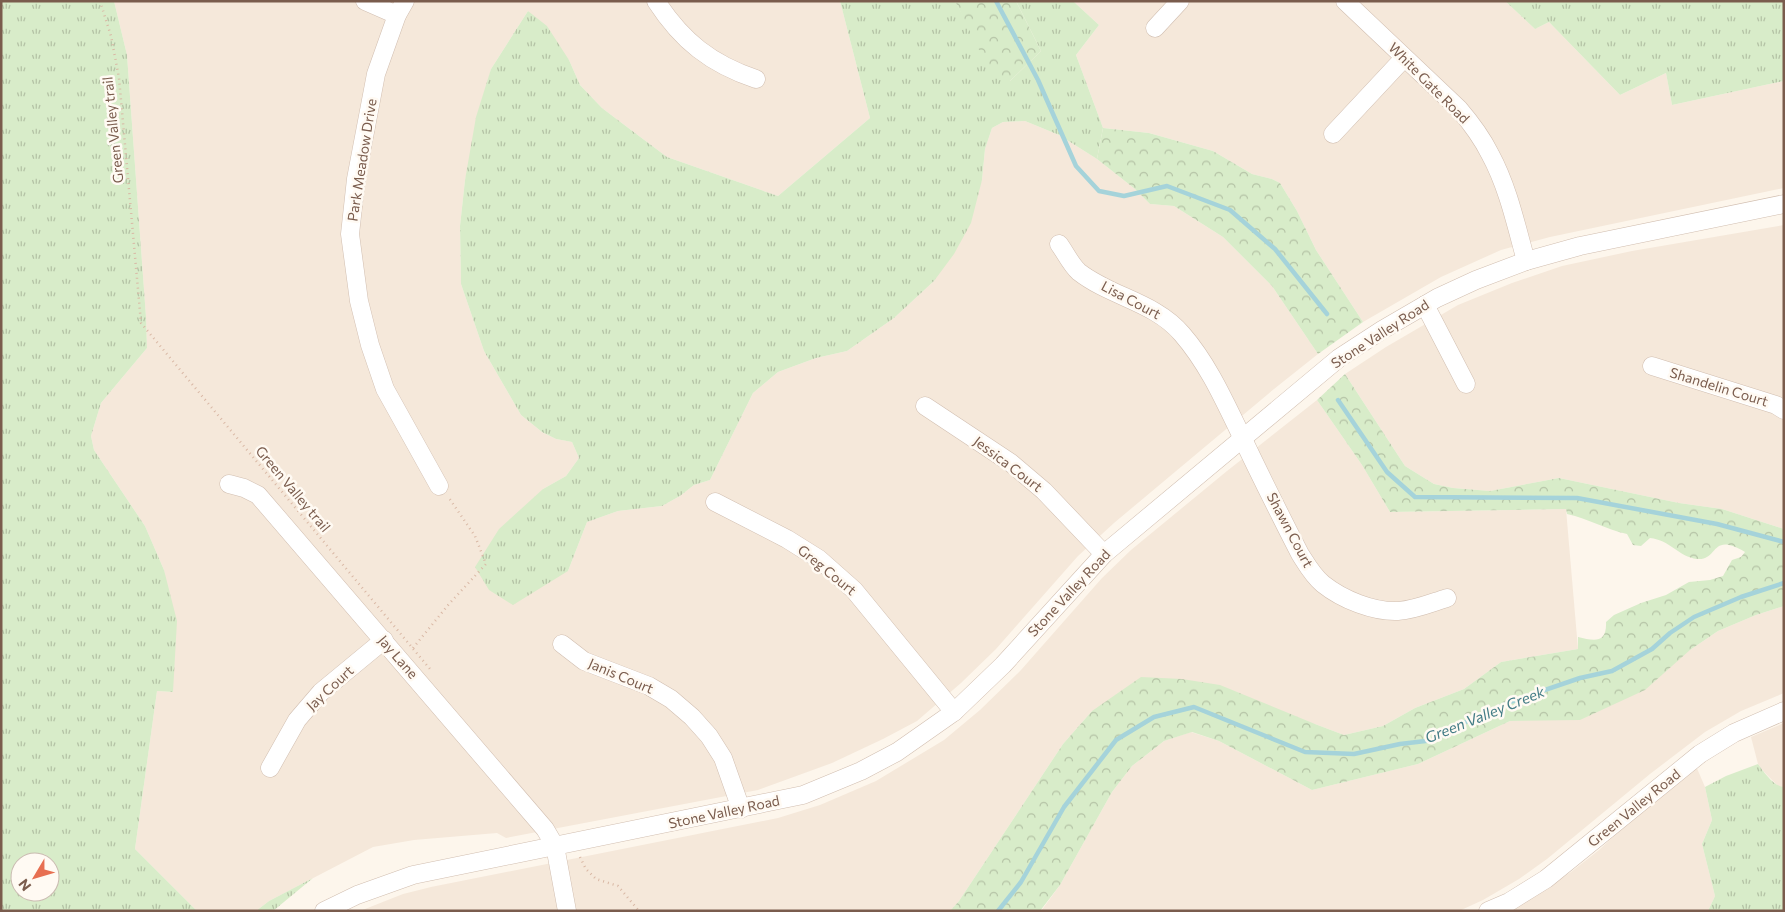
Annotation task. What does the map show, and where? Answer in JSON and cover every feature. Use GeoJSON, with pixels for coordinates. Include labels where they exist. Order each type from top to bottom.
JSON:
{"type":"FeatureCollection","features":[{"type":"Feature","properties":{"kind":"street"},"geometry":{"type":"LineString","coordinates":[[365,1],[401,8]]}},
{"type":"Feature","properties":{"kind":"street"},"geometry":{"type":"LineString","coordinates":[[656,1],[669,22],[694,48],[723,65],[756,79]]}},
{"type":"Feature","properties":{"kind":"street"},"geometry":{"type":"LineString","coordinates":[[1155,28],[1180,1]]}},
{"type":"Feature","properties":{"kind":"street","name":"White Gate Road"},"geometry":{"type":"LineString","coordinates":[[1345,1],[1460,109],[1474,127],[1490,154],[1504,184],[1526,261]]}},
{"type":"Feature","properties":{"kind":"street","name":"Park Meadow Drive"},"geometry":{"type":"LineString","coordinates":[[401,8],[374,83],[356,180],[350,234],[359,301],[384,389],[439,486]]}},
{"type":"Feature","properties":{"kind":"street"},"geometry":{"type":"LineString","coordinates":[[1333,134],[1404,58]]}},
{"type":"Feature","properties":{"kind":"street","name":"Stone Valley Road"},"geometry":{"type":"LineString","coordinates":[[324,911],[357,895],[413,875],[803,795],[860,771],[897,752],[954,712],[1003,665],[1104,554],[1339,358],[1382,330],[1425,305],[1476,280],[1526,261],[1580,246],[1784,204]]}},
{"type":"Feature","properties":{"kind":"street","name":"Lisa Court"},"geometry":{"type":"LineString","coordinates":[[1059,244],[1078,271],[1150,309],[1168,320],[1182,334],[1203,362],[1242,437]]}},
{"type":"Feature","properties":{"kind":"street"},"geometry":{"type":"LineString","coordinates":[[1425,305],[1466,384]]}},
{"type":"Feature","properties":{"kind":"street","name":"Shandelin Court"},"geometry":{"type":"LineString","coordinates":[[1652,366],[1776,404],[1784,410]]}},
{"type":"Feature","properties":{"kind":"street","name":"Jessica Court"},"geometry":{"type":"LineString","coordinates":[[925,406],[1011,463],[1044,491],[1104,554]]}},
{"type":"Feature","properties":{"kind":"street","name":"Shawn Court"},"geometry":{"type":"LineString","coordinates":[[1242,437],[1300,554],[1311,571],[1323,584],[1352,600],[1368,606],[1397,611],[1411,609],[1447,598]]}},
{"type":"Feature","properties":{"kind":"street","name":"Jay Lane"},"geometry":{"type":"LineString","coordinates":[[229,484],[244,488],[258,495],[545,829],[555,846]]}},
{"type":"Feature","properties":{"kind":"street","name":"Greg Court"},"geometry":{"type":"LineString","coordinates":[[715,502],[787,539],[819,560],[854,590],[954,712]]}},
{"type":"Feature","properties":{"kind":"street","name":"Jay Court"},"geometry":{"type":"LineString","coordinates":[[270,768],[298,720],[315,699],[384,640]]}},
{"type":"Feature","properties":{"kind":"street","name":"Janis Court"},"geometry":{"type":"LineString","coordinates":[[562,644],[584,661],[649,686],[671,699],[692,717],[709,736],[723,758],[741,809]]}},
{"type":"Feature","properties":{"kind":"street","name":"Green Valley Road"},"geometry":{"type":"LineString","coordinates":[[1488,911],[1510,902],[1546,880],[1700,754],[1734,733],[1784,711]]}},
{"type":"Feature","properties":{"kind":"street"},"geometry":{"type":"LineString","coordinates":[[555,846],[567,911]]}},
{"type":"Feature","properties":{"kind":"path","name":"Green Valley trail"},"geometry":{"type":"LineString","coordinates":[[100,1],[111,36],[119,78],[141,323],[431,670]]}},
{"type":"Feature","properties":{"kind":"path"},"geometry":{"type":"LineString","coordinates":[[413,648],[448,604],[486,564],[475,536],[452,501],[439,486]]}},
{"type":"Feature","properties":{"kind":"path"},"geometry":{"type":"LineString","coordinates":[[573,842],[586,869],[596,879],[618,886],[639,911]]}},
{"type":"Feature","properties":{"kind":"shaded area"},"geometry":{"type":"Polygon","coordinates":[[[114,1],[840,1],[870,118],[778,196],[667,157],[602,108],[580,85],[569,60],[528,11],[491,69],[465,180],[460,226],[461,284],[484,351],[521,415],[542,432],[556,439],[572,442],[579,458],[566,476],[543,489],[568,571],[587,522],[618,511],[662,506],[680,496],[694,485],[710,480],[753,393],[778,372],[816,358],[847,351],[894,318],[934,281],[982,180],[985,149],[992,128],[1003,122],[1025,121],[1059,135],[1097,159],[1135,189],[1150,204],[1174,206],[1223,237],[1272,286],[1318,354],[1114,523],[1078,556],[996,649],[961,683],[917,721],[883,739],[832,763],[758,790],[506,838],[497,833],[414,840],[373,847],[269,901],[256,911],[197,911],[135,849],[157,691],[173,692],[164,570],[145,526],[94,450],[91,436],[101,403],[147,348],[127,55],[114,1]]]}},
{"type":"Feature","properties":{"kind":"shaded area"},"geometry":{"type":"Polygon","coordinates":[[[1073,1],[1505,1],[1535,29],[1549,22],[1620,95],[1666,73],[1672,105],[1784,81],[1784,188],[1550,237],[1501,250],[1441,277],[1363,322],[1316,250],[1297,211],[1280,183],[1252,174],[1213,151],[1149,133],[1103,128],[1076,55],[1099,25],[1073,1]]]}},
{"type":"Feature","properties":{"kind":"shaded area"},"geometry":{"type":"Polygon","coordinates":[[[1784,225],[1784,529],[1722,509],[1679,503],[1559,478],[1490,491],[1453,488],[1434,484],[1405,466],[1345,374],[1386,347],[1458,305],[1512,283],[1562,266],[1632,251],[1784,225]]]}},
{"type":"Feature","properties":{"kind":"shaded area"},"geometry":{"type":"Polygon","coordinates":[[[1317,400],[1362,465],[1390,512],[1566,509],[1578,649],[1501,662],[1464,689],[1415,708],[1383,726],[1344,735],[1315,724],[1092,711],[1063,744],[959,901],[950,911],[360,911],[403,894],[431,887],[778,818],[820,805],[876,781],[944,740],[980,710],[1021,670],[1102,578],[1131,550],[1317,400]]]}},
{"type":"Feature","properties":{"kind":"shaded area"},"geometry":{"type":"Polygon","coordinates":[[[1784,606],[1784,693],[1741,711],[1705,732],[1650,774],[1547,859],[1519,879],[1483,900],[1459,911],[1041,911],[1060,885],[1112,792],[1132,766],[1164,741],[1191,732],[1219,741],[1312,790],[1418,764],[1510,721],[1528,720],[1690,650],[1718,631],[1756,615],[1784,606]]]}},
{"type":"Feature","properties":{"kind":"shaded area"},"geometry":{"type":"Polygon","coordinates":[[[1784,723],[1784,787],[1779,787],[1758,764],[1751,737],[1784,723]]]}},
{"type":"Feature","properties":{"kind":"shaded area"},"geometry":{"type":"Polygon","coordinates":[[[1696,766],[1705,787],[1712,820],[1702,844],[1715,896],[1708,911],[1510,911],[1571,872],[1696,766]]]}},
{"type":"Feature","properties":{"kind":"green space"},"geometry":{"type":"Polygon","coordinates":[[[1,1],[114,1],[127,55],[147,348],[101,403],[91,436],[94,450],[145,526],[164,570],[177,621],[173,692],[157,691],[135,849],[197,911],[1,911],[1,1]]]}},
{"type":"Feature","properties":{"kind":"green space"},"geometry":{"type":"Polygon","coordinates":[[[840,1],[955,1],[968,25],[1010,81],[1041,51],[1016,1],[1073,1],[1099,25],[1076,55],[1103,128],[1097,159],[1059,135],[1025,121],[1003,122],[992,128],[985,149],[982,180],[971,223],[954,254],[934,281],[894,318],[847,351],[816,358],[778,372],[753,393],[710,480],[694,485],[680,496],[662,506],[618,511],[587,522],[568,571],[513,605],[489,590],[475,567],[499,529],[543,489],[566,476],[579,458],[572,442],[556,439],[542,432],[521,415],[484,351],[461,284],[460,226],[465,180],[476,117],[491,69],[528,11],[547,26],[569,60],[580,85],[602,108],[667,157],[778,196],[870,118],[840,1]]]}},
{"type":"Feature","properties":{"kind":"green space"},"geometry":{"type":"Polygon","coordinates":[[[955,1],[1016,1],[1041,51],[1010,81],[998,80],[985,62],[955,1]]]}},
{"type":"Feature","properties":{"kind":"green space"},"geometry":{"type":"Polygon","coordinates":[[[1505,1],[1784,1],[1784,81],[1672,105],[1666,73],[1620,95],[1549,22],[1535,29],[1505,1]]]}},
{"type":"Feature","properties":{"kind":"green space"},"geometry":{"type":"Polygon","coordinates":[[[1103,128],[1149,133],[1213,151],[1252,174],[1280,183],[1297,211],[1316,250],[1363,322],[1318,354],[1272,286],[1223,237],[1174,206],[1150,204],[1135,189],[1097,159],[1103,128]]]}},
{"type":"Feature","properties":{"kind":"green space"},"geometry":{"type":"Polygon","coordinates":[[[1345,374],[1405,466],[1434,484],[1453,488],[1490,491],[1559,478],[1679,503],[1722,509],[1784,529],[1784,606],[1756,615],[1718,631],[1690,650],[1645,690],[1580,720],[1510,721],[1418,764],[1312,790],[1219,741],[1192,732],[1164,741],[1132,766],[1112,792],[1060,885],[1040,911],[950,911],[959,901],[1063,744],[1092,711],[1141,677],[1182,679],[1220,685],[1344,735],[1383,726],[1415,708],[1464,689],[1501,662],[1578,649],[1578,637],[1594,640],[1602,637],[1606,629],[1606,622],[1614,615],[1641,603],[1666,595],[1689,582],[1710,580],[1723,576],[1732,560],[1741,557],[1745,552],[1734,546],[1726,545],[1716,548],[1709,556],[1697,559],[1685,555],[1657,539],[1650,538],[1641,546],[1633,545],[1627,534],[1567,514],[1566,509],[1390,512],[1362,465],[1317,400],[1345,374]]]}},
{"type":"Feature","properties":{"kind":"green space"},"geometry":{"type":"Polygon","coordinates":[[[1758,764],[1776,784],[1784,787],[1784,911],[1708,911],[1715,896],[1702,844],[1712,820],[1705,787],[1726,776],[1758,764]]]}},
{"type":"Feature","properties":{"kind":"green space"},"geometry":{"type":"Polygon","coordinates":[[[313,878],[273,911],[256,911],[269,901],[313,878]]]}},
{"type":"Feature","properties":{"kind":"waterway"},"geometry":{"type":"LineString","coordinates":[[996,1],[1038,80],[1076,166],[1099,191],[1124,196],[1167,186],[1230,210],[1275,249],[1327,314]]}},
{"type":"Feature","properties":{"kind":"waterway"},"geometry":{"type":"LineString","coordinates":[[1338,400],[1387,472],[1415,497],[1577,498],[1717,524],[1784,542]]}},
{"type":"Feature","properties":{"kind":"waterway","name":"Green Valley Creek"},"geometry":{"type":"LineString","coordinates":[[998,911],[1021,882],[1064,807],[1116,740],[1154,717],[1194,707],[1305,752],[1354,754],[1400,744],[1434,740],[1457,726],[1510,702],[1580,678],[1612,671],[1652,649],[1670,633],[1694,617],[1741,597],[1784,583]]}}]}
